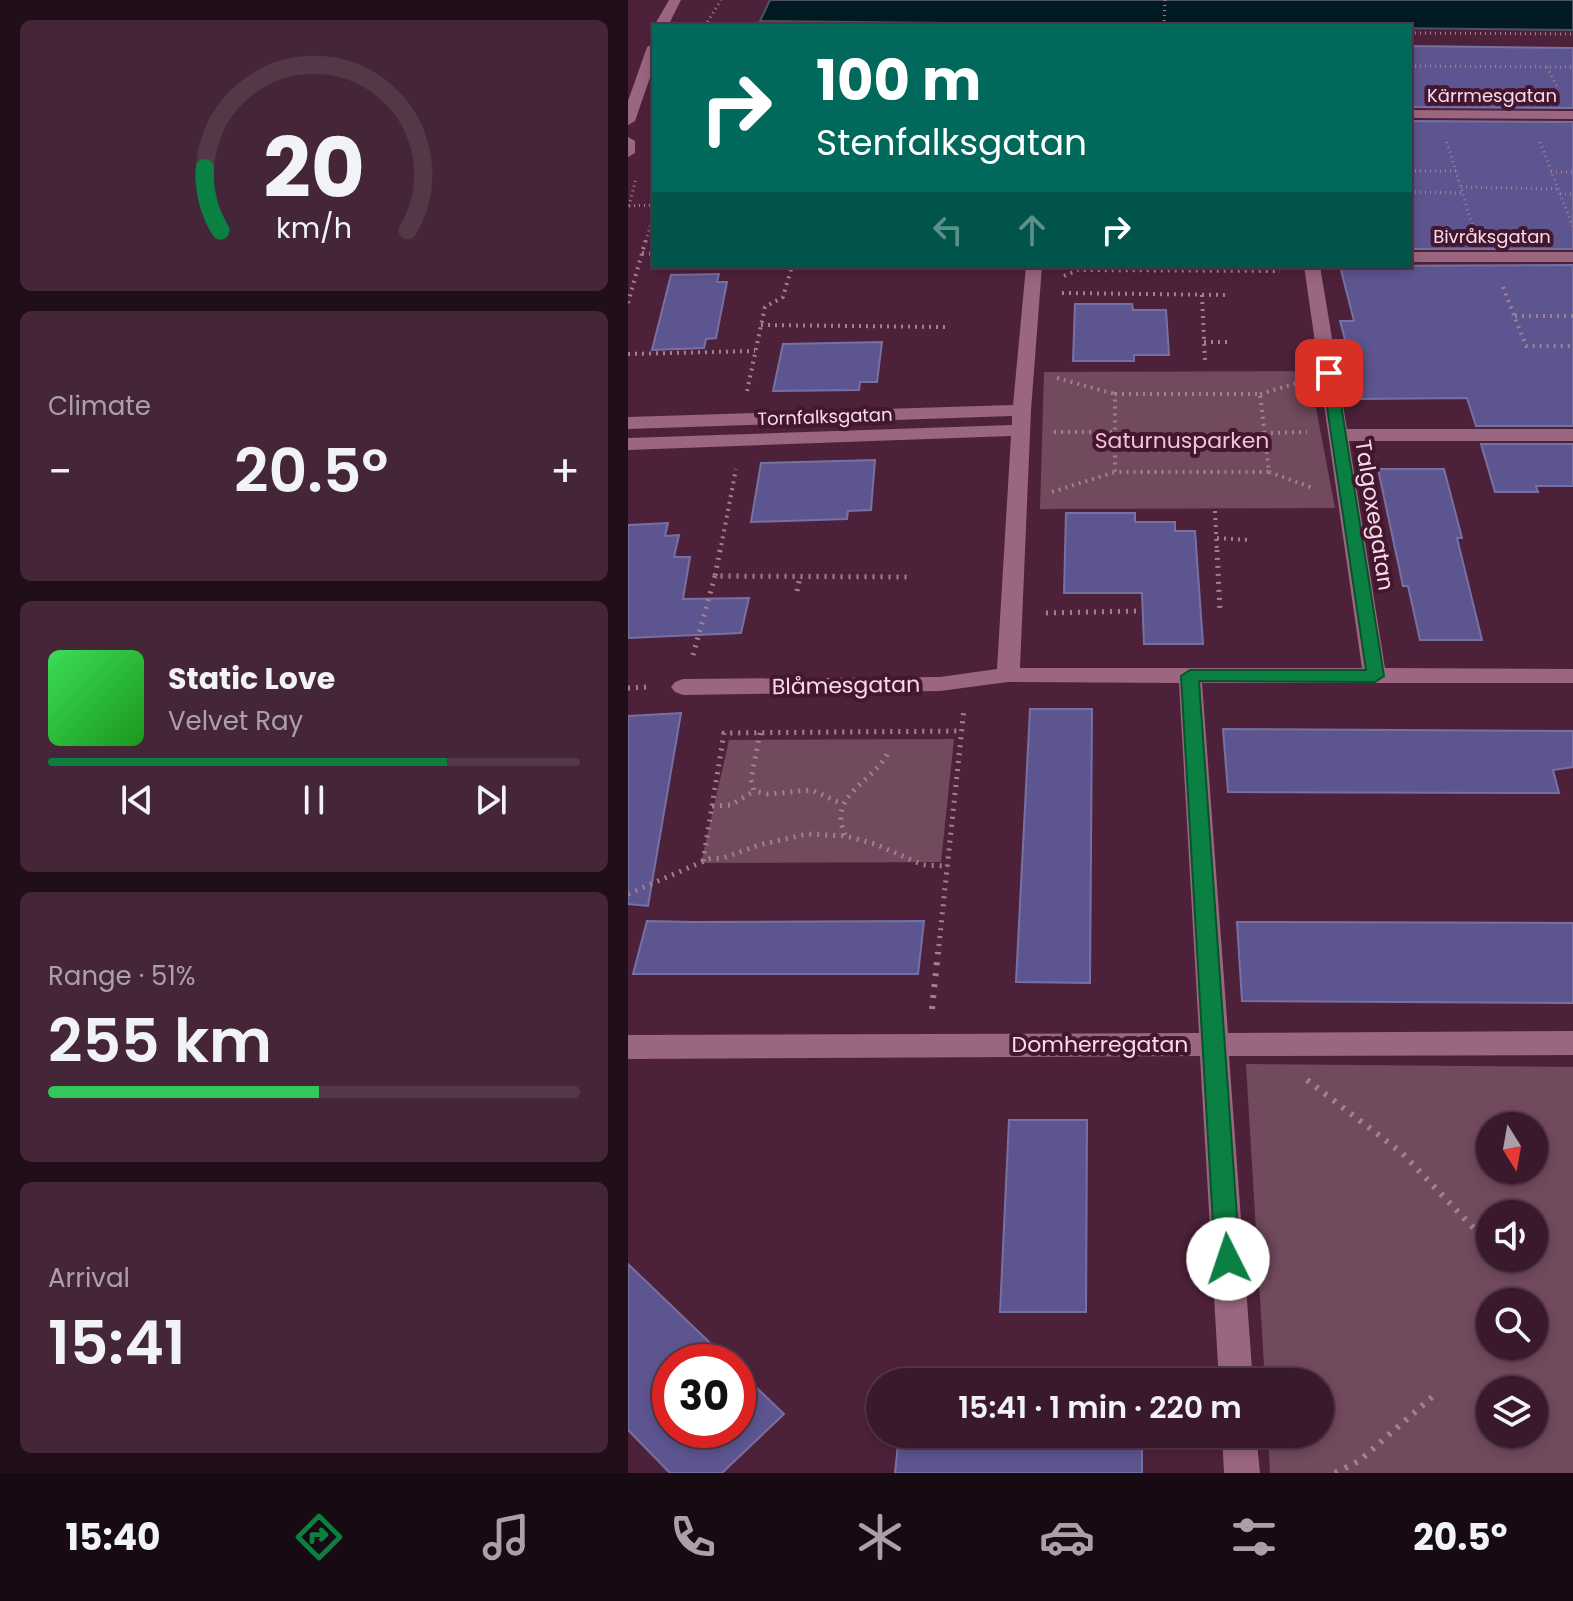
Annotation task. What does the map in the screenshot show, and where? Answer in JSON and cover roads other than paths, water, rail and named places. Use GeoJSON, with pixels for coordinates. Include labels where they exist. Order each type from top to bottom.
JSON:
{"type":"FeatureCollection","features":[{"type":"Feature","properties":{"kind":"street"},"geometry":{"type":"LineString","coordinates":[[665,6],[675,0]]}},
{"type":"Feature","properties":{"kind":"street"},"geometry":{"type":"LineString","coordinates":[[628,121],[652,53]]}},
{"type":"Feature","properties":{"kind":"street","name":"Kärrmesgatan"},"geometry":{"type":"LineString","coordinates":[[1412,114],[1573,115]]}},
{"type":"Feature","properties":{"kind":"street"},"geometry":{"type":"LineString","coordinates":[[628,141],[628,153]]}},
{"type":"Feature","properties":{"kind":"street","name":"Bivråksgatan"},"geometry":{"type":"LineString","coordinates":[[1412,257],[1573,257]]}},
{"type":"Feature","properties":{"kind":"street"},"geometry":{"type":"LineString","coordinates":[[1008,675],[1034,268]]}},
{"type":"Feature","properties":{"kind":"street","name":"Talgoxegatan"},"geometry":{"type":"LineString","coordinates":[[1313,268],[1375,676]]}},
{"type":"Feature","properties":{"kind":"street","name":"Tornfalksgatan"},"geometry":{"type":"LineString","coordinates":[[628,423],[1022,420]]}},
{"type":"Feature","properties":{"kind":"street","name":"Tornfalksgatan"},"geometry":{"type":"LineString","coordinates":[[628,444],[1022,420]]}},
{"type":"Feature","properties":{"kind":"street"},"geometry":{"type":"LineString","coordinates":[[1338,435],[1573,435]]}},
{"type":"Feature","properties":{"kind":"street","name":"Blåmesgatan"},"geometry":{"type":"LineString","coordinates":[[683,687],[924,685],[1008,675],[1573,676]]}},
{"type":"Feature","properties":{"kind":"street"},"geometry":{"type":"LineString","coordinates":[[1190,676],[1235,1368]]}},
{"type":"Feature","properties":{"kind":"street","name":"Domherregatan"},"geometry":{"type":"LineString","coordinates":[[628,1047],[1573,1043]]}},
{"type":"Feature","properties":{"kind":"street"},"geometry":{"type":"LineString","coordinates":[[1240,1448],[1242,1473]]}},
{"type":"Feature","properties":{"kind":"water"},"geometry":{"type":"Polygon","coordinates":[[[770,0],[1573,0],[1573,30],[1412,28],[1412,24],[760,21],[770,0]]]}},
{"type":"Feature","properties":{"kind":"park label","name":"Saturnusparken"},"geometry":{"type":"Point","coordinates":[1182,440]}}]}
